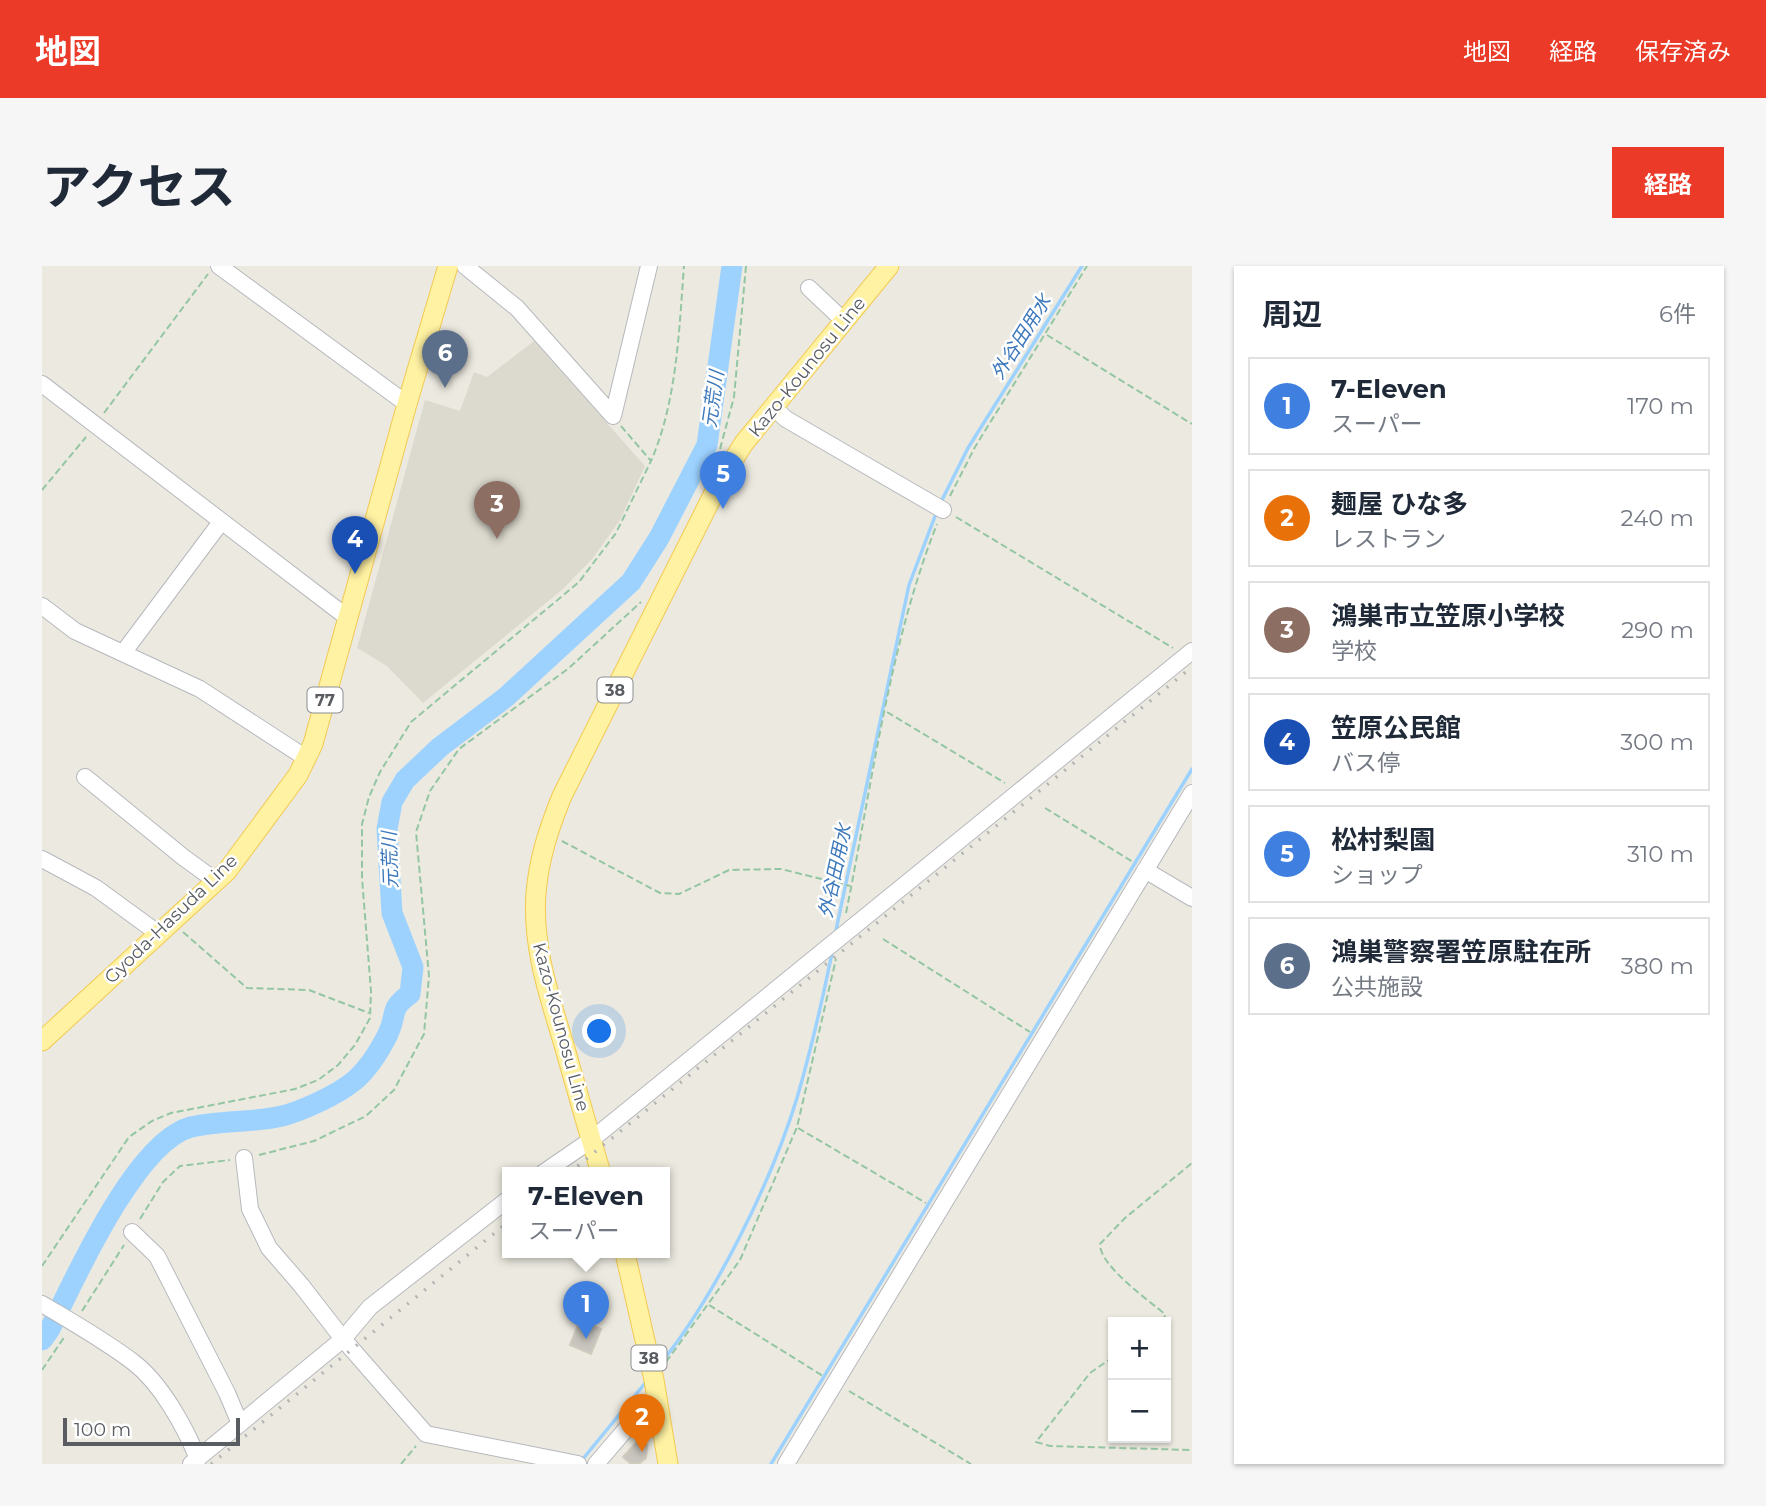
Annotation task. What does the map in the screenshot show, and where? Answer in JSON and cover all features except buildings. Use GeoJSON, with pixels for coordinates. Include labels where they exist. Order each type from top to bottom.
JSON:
{"type":"FeatureCollection","features":[{"type":"Feature","properties":{"kind":"main road","name":"Gyoda-Hasuda Line"},"geometry":{"type":"LineString","coordinates":[[45,1033],[227,871],[298,775],[313,744],[448,266]]}},
{"type":"Feature","properties":{"kind":"main road","name":"Kazo-Kounosu Line"},"geometry":{"type":"LineString","coordinates":[[599,1167],[546,984],[537,939],[538,869],[547,835],[562,796],[720,481],[744,443],[889,266]]}},
{"type":"Feature","properties":{"kind":"main road","name":"38"},"geometry":{"type":"LineString","coordinates":[[626,1258],[654,1380],[668,1464]]}},
{"type":"Feature","properties":{"kind":"street"},"geometry":{"type":"LineString","coordinates":[[219,266],[407,404]]}},
{"type":"Feature","properties":{"kind":"street"},"geometry":{"type":"LineString","coordinates":[[465,266],[517,308],[613,416]]}},
{"type":"Feature","properties":{"kind":"street"},"geometry":{"type":"LineString","coordinates":[[613,416],[649,266]]}},
{"type":"Feature","properties":{"kind":"street"},"geometry":{"type":"LineString","coordinates":[[809,288],[844,321]]}},
{"type":"Feature","properties":{"kind":"street"},"geometry":{"type":"LineString","coordinates":[[42,384],[348,618]]}},
{"type":"Feature","properties":{"kind":"street"},"geometry":{"type":"LineString","coordinates":[[773,407],[786,419],[943,510]]}},
{"type":"Feature","properties":{"kind":"street"},"geometry":{"type":"LineString","coordinates":[[123,653],[221,522]]}},
{"type":"Feature","properties":{"kind":"street"},"geometry":{"type":"LineString","coordinates":[[42,606],[75,631],[200,689],[306,758]]}},
{"type":"Feature","properties":{"kind":"street"},"geometry":{"type":"LineString","coordinates":[[551,1167],[592,1140],[1189,653]]}},
{"type":"Feature","properties":{"kind":"street"},"geometry":{"type":"LineString","coordinates":[[85,777],[183,858],[216,881]]}},
{"type":"Feature","properties":{"kind":"street"},"geometry":{"type":"LineString","coordinates":[[786,1464],[1192,793]]}},
{"type":"Feature","properties":{"kind":"street"},"geometry":{"type":"LineString","coordinates":[[42,859],[165,928]]}},
{"type":"Feature","properties":{"kind":"street"},"geometry":{"type":"LineString","coordinates":[[1145,870],[1192,898]]}},
{"type":"Feature","properties":{"kind":"street"},"geometry":{"type":"LineString","coordinates":[[244,1158],[250,1209],[268,1248],[426,1434],[578,1464]]}},
{"type":"Feature","properties":{"kind":"street"},"geometry":{"type":"LineString","coordinates":[[42,1304],[135,1363],[174,1410],[188,1434],[194,1462],[343,1339],[370,1307],[502,1204]]}},
{"type":"Feature","properties":{"kind":"street"},"geometry":{"type":"LineString","coordinates":[[132,1232],[157,1256],[240,1424]]}},
{"type":"Feature","properties":{"kind":"street"},"geometry":{"type":"LineString","coordinates":[[596,1464],[632,1422],[660,1413]]}},
{"type":"Feature","properties":{"kind":"path"},"geometry":{"type":"LineString","coordinates":[[42,490],[96,424],[214,266]]}},
{"type":"Feature","properties":{"kind":"path"},"geometry":{"type":"LineString","coordinates":[[42,1266],[129,1137],[152,1121],[171,1113],[295,1089],[318,1080],[338,1065],[355,1045],[370,1018],[371,991],[362,878],[362,824],[369,797],[380,772],[411,722],[579,582],[616,533],[663,432],[681,321],[684,266]]}},
{"type":"Feature","properties":{"kind":"path"},"geometry":{"type":"LineString","coordinates":[[719,456],[734,397],[746,266]]}},
{"type":"Feature","properties":{"kind":"path"},"geometry":{"type":"LineString","coordinates":[[842,935],[911,600],[943,510],[975,447],[1087,266]]}},
{"type":"Feature","properties":{"kind":"path"},"geometry":{"type":"LineString","coordinates":[[1046,334],[1192,424]]}},
{"type":"Feature","properties":{"kind":"path"},"geometry":{"type":"LineString","coordinates":[[613,416],[651,461]]}},
{"type":"Feature","properties":{"kind":"path"},"geometry":{"type":"LineString","coordinates":[[943,510],[1189,653]]}},
{"type":"Feature","properties":{"kind":"path"},"geometry":{"type":"LineString","coordinates":[[42,1370],[163,1182],[180,1166],[244,1158],[314,1141],[366,1116],[394,1090],[424,1034],[429,976],[416,832],[430,791],[459,749],[569,668],[646,598],[663,595]]}},
{"type":"Feature","properties":{"kind":"path"},"geometry":{"type":"LineString","coordinates":[[886,712],[1019,791]]}},
{"type":"Feature","properties":{"kind":"path"},"geometry":{"type":"LineString","coordinates":[[1045,808],[1145,870]]}},
{"type":"Feature","properties":{"kind":"path"},"geometry":{"type":"LineString","coordinates":[[547,835],[660,893],[679,894],[729,870],[781,869],[851,886]]}},
{"type":"Feature","properties":{"kind":"path"},"geometry":{"type":"LineString","coordinates":[[165,928],[247,988],[309,990],[370,1013]]}},
{"type":"Feature","properties":{"kind":"path"},"geometry":{"type":"LineString","coordinates":[[883,939],[1042,1040]]}},
{"type":"Feature","properties":{"kind":"path"},"geometry":{"type":"LineString","coordinates":[[654,1380],[740,1260],[797,1127],[836,960]]}},
{"type":"Feature","properties":{"kind":"path"},"geometry":{"type":"LineString","coordinates":[[797,1127],[938,1211]]}},
{"type":"Feature","properties":{"kind":"path"},"geometry":{"type":"LineString","coordinates":[[1165,1317],[1165,1314],[1127,1285],[1102,1254],[1100,1244],[1125,1218],[1192,1163]]}},
{"type":"Feature","properties":{"kind":"path"},"geometry":{"type":"LineString","coordinates":[[708,1304],[971,1464]]}},
{"type":"Feature","properties":{"kind":"path"},"geometry":{"type":"LineString","coordinates":[[1108,1360],[1090,1373],[1036,1442],[1050,1446],[1192,1450]]}},
{"type":"Feature","properties":{"kind":"path"},"geometry":{"type":"LineString","coordinates":[[401,1464],[426,1434]]}},
{"type":"Feature","properties":{"kind":"shaded area"},"geometry":{"type":"Polygon","coordinates":[[[534,341],[645,466],[620,520],[593,558],[563,589],[423,703],[387,666],[357,648],[425,400],[460,411],[474,372],[487,377],[534,341]]]}},
{"type":"Feature","properties":{"kind":"waterway","name":"元荒川"},"geometry":{"type":"LineString","coordinates":[[42,1340],[109,1215],[149,1158],[170,1138],[191,1127],[290,1114],[338,1092],[354,1081],[377,1053],[391,1027],[396,1008],[410,994],[413,967],[392,913],[387,829],[392,802],[405,780],[440,747],[506,697],[631,582],[659,538],[707,445],[732,266]]}},
{"type":"Feature","properties":{"kind":"waterway","name":"外谷田用水"},"geometry":{"type":"LineString","coordinates":[[940,504],[968,448],[1082,266]]}},
{"type":"Feature","properties":{"kind":"waterway","name":"外谷田用水"},"geometry":{"type":"LineString","coordinates":[[835,935],[909,585],[937,511]]}},
{"type":"Feature","properties":{"kind":"waterway"},"geometry":{"type":"LineString","coordinates":[[771,1464],[1192,769]]}},
{"type":"Feature","properties":{"kind":"waterway","name":"外谷田用水"},"geometry":{"type":"LineString","coordinates":[[657,1368],[699,1309],[719,1275],[739,1239],[772,1166],[797,1098],[832,953]]}},
{"type":"Feature","properties":{"kind":"waterway","name":"外谷田用水"},"geometry":{"type":"LineString","coordinates":[[582,1460],[646,1382]]}},
{"type":"Feature","properties":{"kind":"railway"},"geometry":{"type":"LineString","coordinates":[[576,1167],[1192,667]]}},
{"type":"Feature","properties":{"kind":"railway"},"geometry":{"type":"LineString","coordinates":[[211,1464],[502,1227]]}},
{"type":"Feature","properties":{"kind":"place","name":"鴻巣警察署笠原駐在所"},"geometry":{"type":"Point","coordinates":[445,388]}},
{"type":"Feature","properties":{"kind":"place","name":"松村梨園"},"geometry":{"type":"Point","coordinates":[723,509]}},
{"type":"Feature","properties":{"kind":"place","name":"鴻巣市立笠原小学校"},"geometry":{"type":"Point","coordinates":[497,539]}},
{"type":"Feature","properties":{"kind":"place","name":"笠原公民館"},"geometry":{"type":"Point","coordinates":[355,574]}},
{"type":"Feature","properties":{"kind":"place","name":"7-Eleven"},"geometry":{"type":"Point","coordinates":[586,1339]}},
{"type":"Feature","properties":{"kind":"place","name":"麺屋 ひな多"},"geometry":{"type":"Point","coordinates":[642,1452]}}]}
